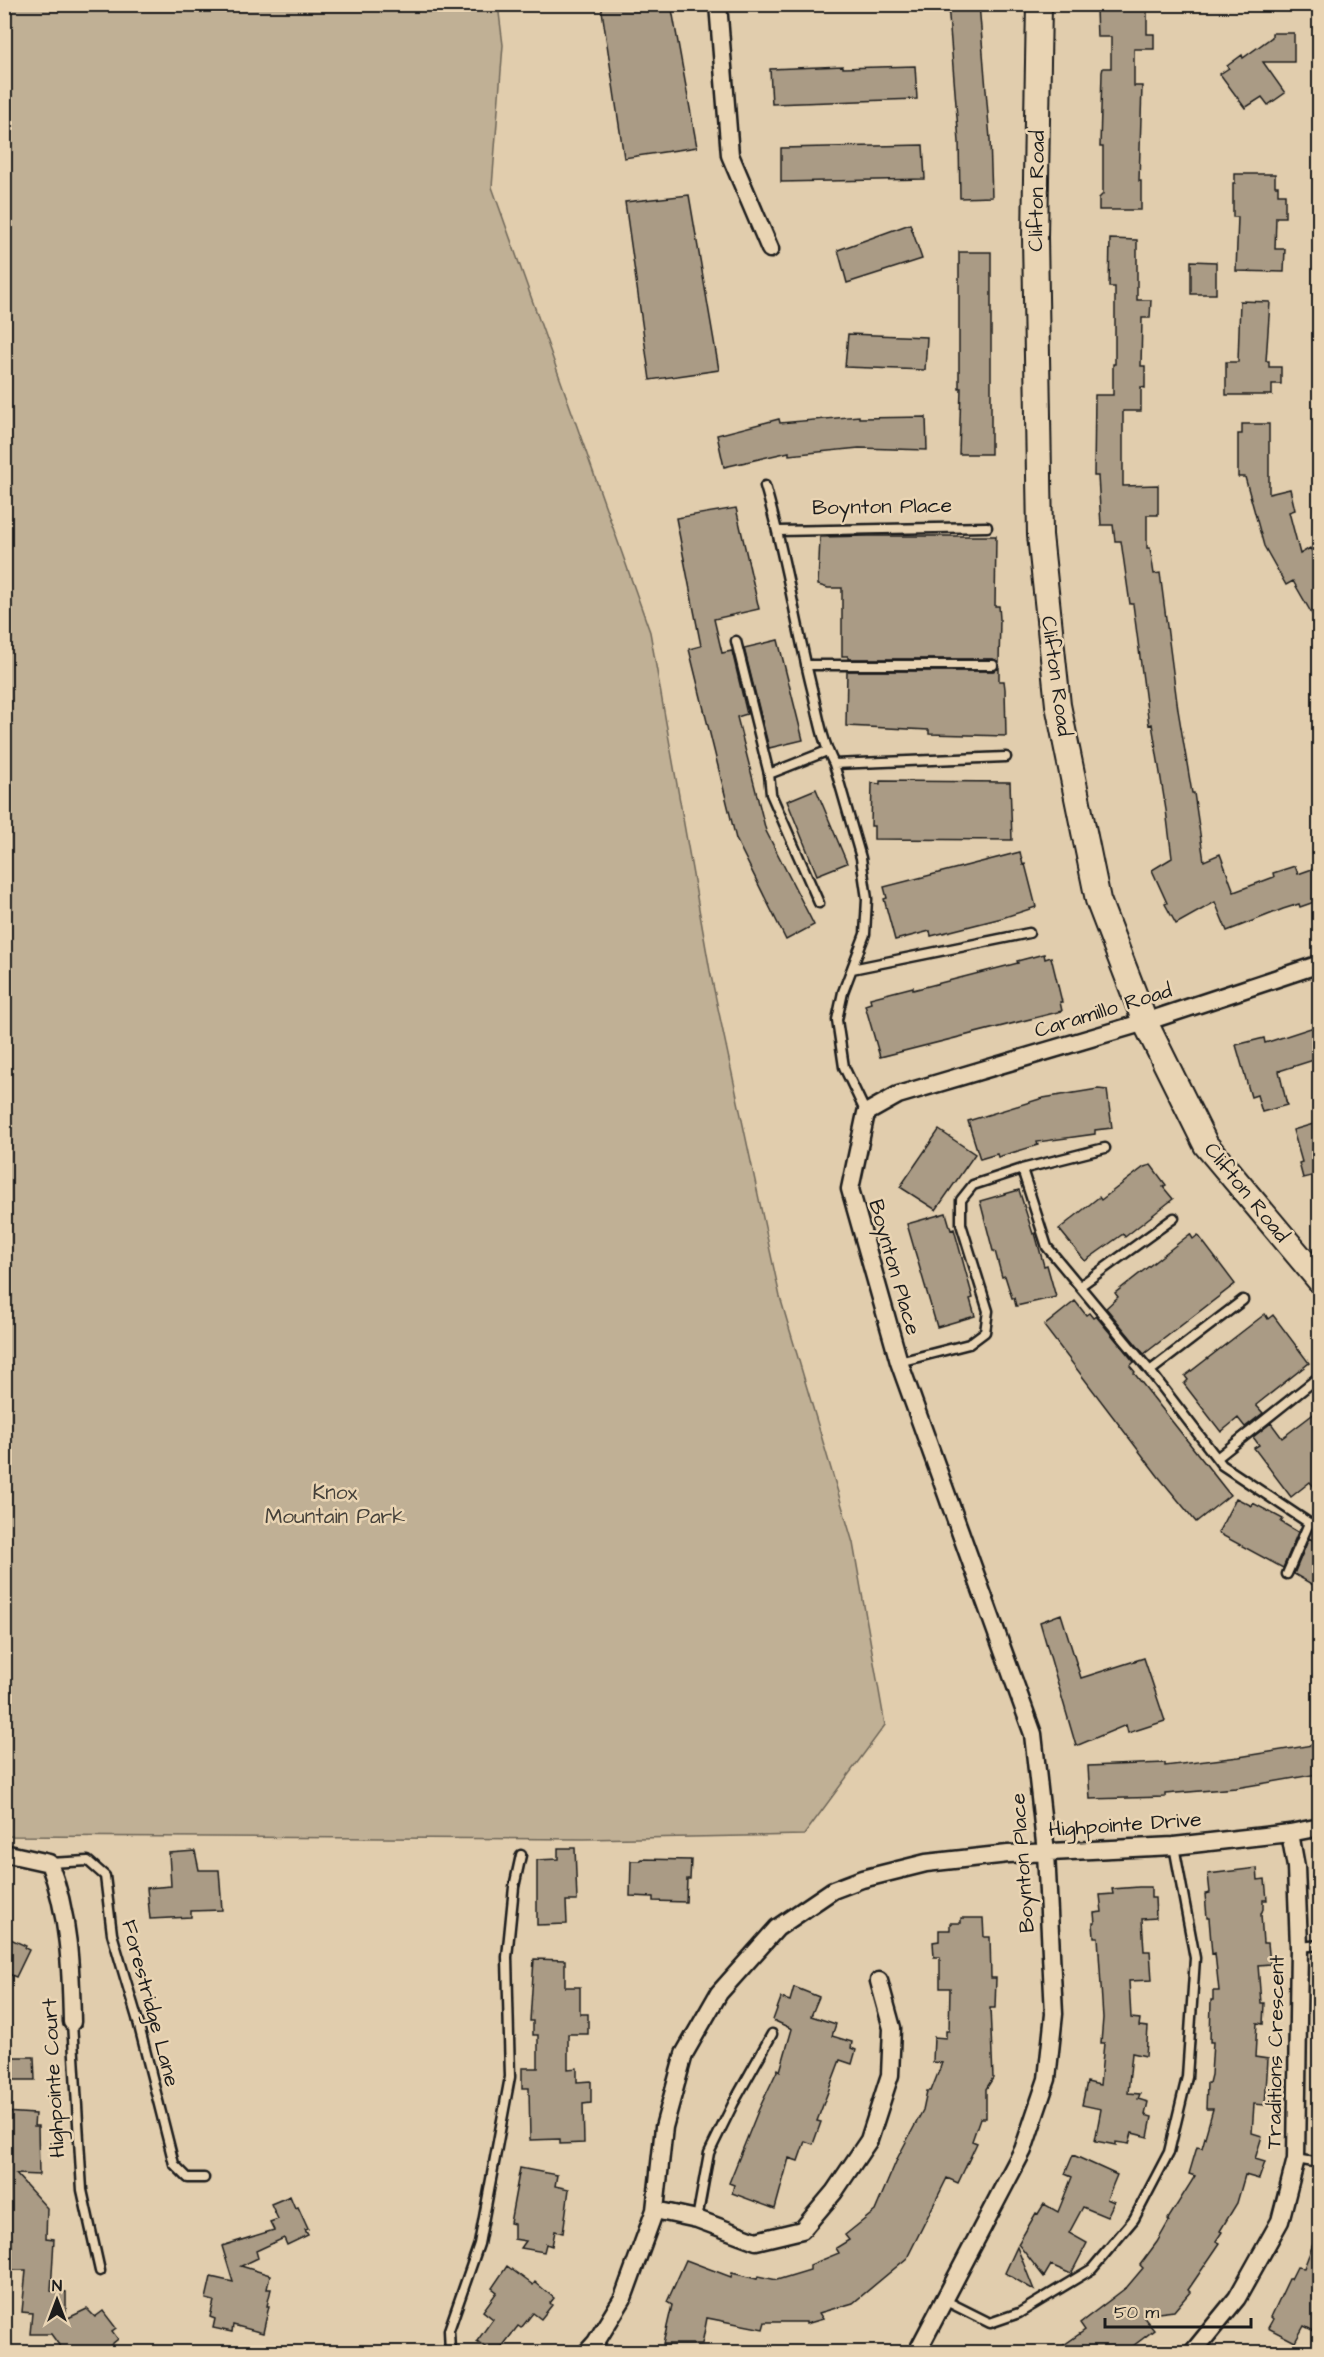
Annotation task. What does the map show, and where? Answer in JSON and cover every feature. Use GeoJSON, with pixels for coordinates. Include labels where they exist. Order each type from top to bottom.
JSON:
{"type":"FeatureCollection","features":[{"type":"Feature","properties":{"kind":"main road","name":"Clifton Road"},"geometry":{"type":"LineString","coordinates":[[1040,4],[1035,237],[1040,535],[1058,705],[1098,900],[1144,1022],[1206,1145],[1320,1281]]}},
{"type":"Feature","properties":{"kind":"street"},"geometry":{"type":"LineString","coordinates":[[718,4],[730,155],[770,249]]}},
{"type":"Feature","properties":{"kind":"street","name":"Caramillo Road"},"geometry":{"type":"LineString","coordinates":[[866,1113],[898,1095],[1144,1022],[1320,964]]}},
{"type":"Feature","properties":{"kind":"street","name":"Boynton Place"},"geometry":{"type":"LineString","coordinates":[[866,1113],[850,1190],[899,1362],[1033,1734],[1046,1852],[1054,2014],[1047,2079],[1023,2150],[916,2352]]}},
{"type":"Feature","properties":{"kind":"street","name":"Highpointe Drive"},"geometry":{"type":"LineString","coordinates":[[587,2352],[597,2342],[623,2298],[655,2210],[664,2127],[684,2054],[719,1993],[777,1928],[833,1890],[862,1879],[926,1863],[1046,1852],[1174,1846],[1290,1833],[1320,1827]]}},
{"type":"Feature","properties":{"kind":"street","name":"Traditions Crescent"},"geometry":{"type":"LineString","coordinates":[[1193,2352],[1237,2298],[1280,2221],[1296,2159],[1299,1947],[1296,1867],[1290,1833]]}},
{"type":"Feature","properties":{"kind":"street"},"geometry":{"type":"LineString","coordinates":[[4,1853],[49,1863]]}},
{"type":"Feature","properties":{"kind":"street","name":"Highpointe Court"},"geometry":{"type":"LineString","coordinates":[[49,1863],[57,1883],[67,1932],[72,2022]]}},
{"type":"Feature","properties":{"kind":"street"},"geometry":{"type":"LineString","coordinates":[[655,2210],[698,2219],[756,2241],[802,2230],[834,2192],[869,2140],[890,2075],[892,2028],[879,1981]]}},
{"type":"Feature","properties":{"kind":"lane"},"geometry":{"type":"LineString","coordinates":[[765,486],[778,531],[806,665],[827,751],[834,764],[861,858],[867,899],[865,934],[843,992],[837,1020],[844,1068],[866,1113]]}},
{"type":"Feature","properties":{"kind":"lane","name":"Boynton Place"},"geometry":{"type":"LineString","coordinates":[[778,531],[987,527]]}},
{"type":"Feature","properties":{"kind":"lane"},"geometry":{"type":"LineString","coordinates":[[736,641],[769,774],[771,794],[819,903]]}},
{"type":"Feature","properties":{"kind":"lane"},"geometry":{"type":"LineString","coordinates":[[806,665],[993,665]]}},
{"type":"Feature","properties":{"kind":"lane"},"geometry":{"type":"LineString","coordinates":[[769,774],[827,751]]}},
{"type":"Feature","properties":{"kind":"lane"},"geometry":{"type":"LineString","coordinates":[[834,764],[1006,757]]}},
{"type":"Feature","properties":{"kind":"lane"},"geometry":{"type":"LineString","coordinates":[[852,969],[1029,933]]}},
{"type":"Feature","properties":{"kind":"lane","name":"Boynton Place"},"geometry":{"type":"LineString","coordinates":[[899,1362],[969,1344],[985,1332],[988,1311],[961,1224],[961,1200],[973,1185],[1022,1169],[1105,1148]]}},
{"type":"Feature","properties":{"kind":"lane"},"geometry":{"type":"LineString","coordinates":[[1022,1169],[1047,1247],[1150,1371],[1222,1465],[1309,1523],[1316,1524],[1320,1521]]}},
{"type":"Feature","properties":{"kind":"lane"},"geometry":{"type":"LineString","coordinates":[[1080,1286],[1174,1218]]}},
{"type":"Feature","properties":{"kind":"lane"},"geometry":{"type":"LineString","coordinates":[[1150,1371],[1243,1300]]}},
{"type":"Feature","properties":{"kind":"lane"},"geometry":{"type":"LineString","coordinates":[[1217,1458],[1320,1376]]}},
{"type":"Feature","properties":{"kind":"lane"},"geometry":{"type":"LineString","coordinates":[[1287,1574],[1309,1523]]}},
{"type":"Feature","properties":{"kind":"lane"},"geometry":{"type":"LineString","coordinates":[[944,2300],[990,2323],[1019,2313],[1092,2269],[1134,2219],[1169,2152],[1187,2077],[1195,1958],[1174,1846]]}},
{"type":"Feature","properties":{"kind":"lane"},"geometry":{"type":"LineString","coordinates":[[450,2352],[448,2330],[479,2244],[510,2077],[507,1957],[514,1887],[521,1855]]}},
{"type":"Feature","properties":{"kind":"lane","name":"Forestridge Lane"},"geometry":{"type":"LineString","coordinates":[[49,1863],[88,1861],[105,1876],[112,1934],[137,2018],[174,2164],[188,2178],[204,2178]]}},
{"type":"Feature","properties":{"kind":"lane"},"geometry":{"type":"LineString","coordinates":[[1299,1947],[1320,1945]]}},
{"type":"Feature","properties":{"kind":"lane","name":"Highpointe Court"},"geometry":{"type":"LineString","coordinates":[[72,2022],[82,2190],[100,2271]]}},
{"type":"Feature","properties":{"kind":"lane"},"geometry":{"type":"LineString","coordinates":[[698,2219],[710,2152],[734,2102],[772,2034]]}},
{"type":"Feature","properties":{"kind":"lane"},"geometry":{"type":"LineString","coordinates":[[1296,2159],[1320,2163]]}},
{"type":"Feature","properties":{"kind":"green space","name":"Knox Mountain Park"},"geometry":{"type":"Polygon","coordinates":[[[5,4],[498,5],[503,45],[492,187],[650,632],[710,971],[780,1297],[853,1543],[885,1725],[804,1835],[584,1839],[5,1836],[5,4]]]}},
{"type":"Feature","properties":{"kind":"building"},"geometry":{"type":"Polygon","coordinates":[[[601,4],[671,4],[697,147],[624,158],[601,4]]]}},
{"type":"Feature","properties":{"kind":"building"},"geometry":{"type":"Polygon","coordinates":[[[948,4],[979,4],[990,139],[992,197],[960,198],[959,142],[948,4]]]}},
{"type":"Feature","properties":{"kind":"building"},"geometry":{"type":"Polygon","coordinates":[[[1096,9],[1147,9],[1147,34],[1154,34],[1154,49],[1134,49],[1134,86],[1142,86],[1139,181],[1141,181],[1141,210],[1099,210],[1099,198],[1103,194],[1103,147],[1100,147],[1102,72],[1103,68],[1111,68],[1111,37],[1097,37],[1096,9]]]}},
{"type":"Feature","properties":{"kind":"building"},"geometry":{"type":"Polygon","coordinates":[[[1272,33],[1294,33],[1294,62],[1263,62],[1285,93],[1268,105],[1262,97],[1245,108],[1220,74],[1242,55],[1243,58],[1272,37],[1272,33]]]}},
{"type":"Feature","properties":{"kind":"building"},"geometry":{"type":"Polygon","coordinates":[[[843,66],[843,68],[915,66],[917,99],[772,104],[770,69],[843,66]]]}},
{"type":"Feature","properties":{"kind":"building"},"geometry":{"type":"Polygon","coordinates":[[[923,145],[925,179],[781,182],[781,148],[923,145]]]}},
{"type":"Feature","properties":{"kind":"building"},"geometry":{"type":"Polygon","coordinates":[[[1235,174],[1275,174],[1278,194],[1285,194],[1285,217],[1276,217],[1275,249],[1285,249],[1284,272],[1236,271],[1238,217],[1233,217],[1235,174]]]}},
{"type":"Feature","properties":{"kind":"building"},"geometry":{"type":"Polygon","coordinates":[[[689,195],[719,370],[650,380],[625,202],[689,195]]]}},
{"type":"Feature","properties":{"kind":"building"},"geometry":{"type":"Polygon","coordinates":[[[910,224],[922,259],[847,283],[838,250],[910,224]]]}},
{"type":"Feature","properties":{"kind":"building"},"geometry":{"type":"Polygon","coordinates":[[[1110,239],[1137,240],[1137,300],[1151,300],[1150,318],[1142,318],[1141,366],[1145,366],[1145,388],[1141,387],[1141,411],[1123,411],[1123,486],[1158,485],[1158,515],[1147,515],[1147,548],[1150,548],[1154,574],[1160,573],[1178,710],[1204,861],[1220,854],[1234,892],[1274,877],[1273,873],[1295,866],[1298,874],[1315,868],[1316,871],[1320,870],[1320,900],[1300,907],[1299,904],[1283,909],[1227,931],[1215,902],[1176,924],[1165,904],[1167,903],[1152,870],[1172,858],[1166,810],[1152,724],[1149,725],[1133,604],[1130,604],[1121,541],[1115,541],[1113,525],[1101,525],[1098,476],[1094,476],[1095,395],[1113,395],[1115,287],[1109,287],[1110,239]]]}},
{"type":"Feature","properties":{"kind":"building"},"geometry":{"type":"Polygon","coordinates":[[[959,252],[991,252],[991,454],[959,454],[961,388],[959,388],[959,252]]]}},
{"type":"Feature","properties":{"kind":"building"},"geometry":{"type":"Polygon","coordinates":[[[1191,261],[1216,262],[1216,294],[1191,294],[1191,261]]]}},
{"type":"Feature","properties":{"kind":"building"},"geometry":{"type":"Polygon","coordinates":[[[1240,301],[1270,302],[1266,361],[1269,361],[1269,367],[1281,367],[1281,384],[1272,384],[1272,395],[1226,395],[1226,362],[1238,362],[1240,301]]]}},
{"type":"Feature","properties":{"kind":"building"},"geometry":{"type":"Polygon","coordinates":[[[848,334],[927,337],[925,370],[845,367],[848,334]]]}},
{"type":"Feature","properties":{"kind":"building"},"geometry":{"type":"Polygon","coordinates":[[[859,416],[859,418],[926,417],[927,450],[859,448],[789,455],[789,452],[724,467],[717,435],[779,419],[780,423],[859,416]]]}},
{"type":"Feature","properties":{"kind":"building"},"geometry":{"type":"Polygon","coordinates":[[[1242,424],[1269,424],[1269,494],[1290,489],[1295,510],[1289,512],[1300,554],[1310,548],[1320,563],[1320,628],[1293,581],[1286,585],[1264,546],[1245,477],[1238,477],[1238,434],[1242,434],[1242,424]]]}},
{"type":"Feature","properties":{"kind":"building"},"geometry":{"type":"Polygon","coordinates":[[[736,508],[759,609],[714,619],[722,653],[732,651],[747,714],[737,717],[766,831],[814,925],[786,940],[736,839],[689,649],[701,646],[676,518],[736,508]]]}},
{"type":"Feature","properties":{"kind":"building"},"geometry":{"type":"Polygon","coordinates":[[[996,536],[995,606],[999,606],[1000,619],[999,662],[993,659],[848,659],[848,656],[842,656],[842,588],[818,585],[820,537],[996,536]]]}},
{"type":"Feature","properties":{"kind":"building"},"geometry":{"type":"Polygon","coordinates":[[[778,640],[803,740],[769,748],[744,648],[778,640]]]}},
{"type":"Feature","properties":{"kind":"building"},"geometry":{"type":"Polygon","coordinates":[[[999,668],[999,681],[1004,681],[1005,689],[1006,736],[929,734],[929,730],[846,726],[847,671],[993,671],[999,668]]]}},
{"type":"Feature","properties":{"kind":"building"},"geometry":{"type":"Polygon","coordinates":[[[880,781],[1010,782],[1012,840],[874,839],[874,826],[871,826],[872,783],[880,784],[880,781]]]}},
{"type":"Feature","properties":{"kind":"building"},"geometry":{"type":"Polygon","coordinates":[[[816,789],[847,863],[817,875],[787,801],[816,789]]]}},
{"type":"Feature","properties":{"kind":"building"},"geometry":{"type":"Polygon","coordinates":[[[1020,852],[1036,907],[931,936],[930,931],[895,940],[884,899],[887,898],[884,887],[1020,852]]]}},
{"type":"Feature","properties":{"kind":"building"},"geometry":{"type":"Polygon","coordinates":[[[1044,954],[1045,959],[1051,957],[1062,1011],[880,1057],[865,1005],[871,1003],[870,998],[913,987],[913,990],[1044,954]]]}},
{"type":"Feature","properties":{"kind":"building"},"geometry":{"type":"Polygon","coordinates":[[[1320,1025],[1320,1058],[1279,1071],[1287,1105],[1262,1112],[1257,1095],[1251,1097],[1236,1045],[1264,1038],[1265,1043],[1320,1025]]]}},
{"type":"Feature","properties":{"kind":"building"},"geometry":{"type":"Polygon","coordinates":[[[1098,1089],[1107,1090],[1112,1128],[1095,1130],[1095,1134],[1037,1142],[1038,1145],[998,1157],[997,1154],[980,1159],[968,1121],[1043,1098],[1098,1089]]]}},
{"type":"Feature","properties":{"kind":"building"},"geometry":{"type":"Polygon","coordinates":[[[1320,1122],[1320,1174],[1303,1178],[1299,1163],[1302,1162],[1293,1130],[1320,1122]]]}},
{"type":"Feature","properties":{"kind":"building"},"geometry":{"type":"Polygon","coordinates":[[[939,1130],[975,1154],[936,1210],[900,1187],[939,1130]]]}},
{"type":"Feature","properties":{"kind":"building"},"geometry":{"type":"Polygon","coordinates":[[[1151,1165],[1166,1185],[1163,1187],[1173,1199],[1125,1237],[1123,1234],[1085,1261],[1059,1229],[1099,1197],[1101,1200],[1144,1167],[1151,1165]]]}},
{"type":"Feature","properties":{"kind":"building"},"geometry":{"type":"Polygon","coordinates":[[[1019,1190],[1044,1266],[1047,1265],[1056,1297],[1016,1306],[1005,1276],[1002,1277],[995,1251],[993,1251],[980,1201],[1019,1190]]]}},
{"type":"Feature","properties":{"kind":"building"},"geometry":{"type":"Polygon","coordinates":[[[946,1213],[951,1230],[954,1229],[973,1298],[970,1299],[975,1316],[937,1327],[907,1224],[946,1213]]]}},
{"type":"Feature","properties":{"kind":"building"},"geometry":{"type":"Polygon","coordinates":[[[1190,1234],[1193,1239],[1198,1235],[1235,1284],[1144,1354],[1106,1308],[1118,1297],[1115,1293],[1190,1234]]]}},
{"type":"Feature","properties":{"kind":"building"},"geometry":{"type":"Polygon","coordinates":[[[1075,1301],[1086,1315],[1089,1313],[1093,1318],[1096,1316],[1134,1362],[1130,1366],[1134,1373],[1230,1495],[1196,1522],[1158,1476],[1044,1326],[1075,1301]]]}},
{"type":"Feature","properties":{"kind":"building"},"geometry":{"type":"Polygon","coordinates":[[[1265,1314],[1268,1319],[1273,1315],[1309,1363],[1256,1405],[1263,1413],[1245,1427],[1238,1418],[1221,1432],[1184,1384],[1188,1380],[1185,1376],[1265,1314]]]}},
{"type":"Feature","properties":{"kind":"building"},"geometry":{"type":"Polygon","coordinates":[[[1320,1409],[1320,1494],[1310,1482],[1291,1497],[1254,1448],[1259,1445],[1253,1437],[1271,1423],[1282,1438],[1320,1409]]]}},
{"type":"Feature","properties":{"kind":"building"},"geometry":{"type":"Polygon","coordinates":[[[1236,1498],[1252,1506],[1253,1503],[1283,1519],[1281,1522],[1298,1532],[1283,1568],[1218,1533],[1236,1498]]]}},
{"type":"Feature","properties":{"kind":"building"},"geometry":{"type":"Polygon","coordinates":[[[1309,1538],[1320,1544],[1320,1589],[1294,1574],[1309,1538]]]}},
{"type":"Feature","properties":{"kind":"building"},"geometry":{"type":"Polygon","coordinates":[[[1061,1614],[1081,1678],[1144,1658],[1165,1721],[1128,1733],[1126,1725],[1076,1746],[1040,1622],[1061,1614]]]}},
{"type":"Feature","properties":{"kind":"building"},"geometry":{"type":"Polygon","coordinates":[[[1312,1745],[1318,1774],[1236,1788],[1165,1794],[1165,1797],[1090,1799],[1088,1766],[1165,1763],[1165,1766],[1312,1745]]]}},
{"type":"Feature","properties":{"kind":"building"},"geometry":{"type":"Polygon","coordinates":[[[558,1848],[575,1848],[577,1901],[566,1901],[567,1924],[537,1925],[537,1860],[558,1859],[558,1848]]]}},
{"type":"Feature","properties":{"kind":"building"},"geometry":{"type":"Polygon","coordinates":[[[195,1851],[199,1870],[219,1870],[222,1910],[191,1911],[191,1917],[150,1919],[147,1888],[171,1886],[169,1853],[195,1851]]]}},
{"type":"Feature","properties":{"kind":"building"},"geometry":{"type":"Polygon","coordinates":[[[641,1859],[691,1860],[686,1902],[653,1901],[653,1897],[630,1896],[631,1861],[641,1861],[641,1859]]]}},
{"type":"Feature","properties":{"kind":"building"},"geometry":{"type":"Polygon","coordinates":[[[1257,1868],[1258,1880],[1265,1879],[1267,1900],[1263,1900],[1261,1914],[1263,1943],[1268,1943],[1270,1964],[1258,1965],[1261,2003],[1264,2003],[1263,2024],[1257,2023],[1255,2057],[1268,2059],[1265,2105],[1254,2104],[1252,2133],[1262,2136],[1255,2159],[1265,2162],[1259,2179],[1245,2175],[1237,2203],[1216,2241],[1220,2243],[1188,2290],[1190,2292],[1174,2311],[1142,2315],[1154,2330],[1125,2352],[1054,2352],[1085,2330],[1080,2323],[1127,2287],[1143,2268],[1140,2265],[1157,2242],[1168,2219],[1195,2176],[1189,2174],[1197,2147],[1202,2148],[1213,2109],[1206,2109],[1213,2042],[1210,2042],[1211,2000],[1213,2000],[1213,1991],[1219,1991],[1215,1953],[1212,1954],[1209,1918],[1207,1918],[1205,1894],[1210,1893],[1208,1874],[1257,1868]]]}},
{"type":"Feature","properties":{"kind":"building"},"geometry":{"type":"Polygon","coordinates":[[[1151,1887],[1151,1898],[1155,1898],[1156,1918],[1142,1919],[1144,1951],[1150,1951],[1152,1980],[1129,1981],[1131,2018],[1140,2019],[1139,2026],[1148,2027],[1146,2056],[1132,2053],[1128,2093],[1140,2094],[1138,2099],[1148,2102],[1145,2115],[1152,2117],[1148,2137],[1132,2133],[1129,2144],[1116,2142],[1116,2145],[1095,2141],[1101,2109],[1082,2105],[1087,2082],[1100,2085],[1104,2043],[1101,2043],[1103,2018],[1098,1937],[1094,1937],[1093,1923],[1095,1923],[1094,1913],[1102,1912],[1100,1895],[1113,1894],[1112,1889],[1151,1887]]]}},
{"type":"Feature","properties":{"kind":"building"},"geometry":{"type":"Polygon","coordinates":[[[961,1918],[983,1918],[984,1937],[990,1937],[991,1978],[996,1978],[995,2008],[990,2008],[993,2078],[986,2089],[986,2118],[980,2118],[972,2141],[977,2143],[958,2183],[947,2178],[907,2258],[853,2303],[819,2313],[823,2319],[806,2324],[806,2322],[765,2322],[763,2329],[707,2318],[702,2344],[663,2344],[672,2305],[667,2302],[686,2260],[731,2277],[732,2273],[757,2279],[758,2276],[777,2280],[810,2270],[810,2265],[839,2253],[836,2248],[849,2240],[845,2235],[875,2211],[898,2157],[923,2110],[927,2091],[931,2091],[942,2063],[933,2062],[934,2037],[946,2038],[946,2031],[949,2031],[950,1988],[940,1988],[940,1957],[934,1957],[933,1942],[939,1941],[939,1930],[950,1930],[950,1923],[961,1923],[961,1918]]]}},
{"type":"Feature","properties":{"kind":"building"},"geometry":{"type":"Polygon","coordinates":[[[4,1936],[26,1946],[25,1948],[29,1950],[16,1977],[4,1972],[4,1936]]]}},
{"type":"Feature","properties":{"kind":"building"},"geometry":{"type":"Polygon","coordinates":[[[534,1959],[565,1960],[565,1987],[580,1987],[580,2014],[588,2014],[588,2034],[568,2034],[568,2069],[577,2068],[577,2082],[591,2081],[591,2103],[583,2104],[584,2143],[560,2144],[560,2139],[530,2140],[529,2088],[522,2088],[522,2068],[538,2068],[538,2035],[533,2035],[533,2021],[530,2021],[534,1959]]]}},
{"type":"Feature","properties":{"kind":"building"},"geometry":{"type":"Polygon","coordinates":[[[794,1987],[819,1997],[811,2016],[836,2024],[832,2036],[852,2042],[851,2048],[856,2050],[852,2064],[840,2060],[817,2121],[821,2122],[813,2144],[805,2141],[798,2161],[789,2158],[775,2209],[732,2193],[734,2185],[729,2183],[758,2111],[778,2069],[780,2071],[792,2029],[773,2020],[781,1998],[790,2001],[794,1987]]]}},
{"type":"Feature","properties":{"kind":"building"},"geometry":{"type":"Polygon","coordinates":[[[4,2057],[34,2057],[35,2080],[4,2080],[4,2057]]]}},
{"type":"Feature","properties":{"kind":"building"},"geometry":{"type":"Polygon","coordinates":[[[4,2112],[35,2114],[34,2126],[38,2126],[39,2175],[16,2174],[47,2208],[46,2238],[54,2239],[51,2291],[66,2292],[66,2319],[87,2309],[95,2317],[103,2311],[116,2328],[112,2331],[118,2339],[102,2352],[64,2352],[51,2334],[30,2334],[32,2313],[22,2312],[26,2270],[10,2270],[10,2266],[6,2266],[4,2112]]]}},
{"type":"Feature","properties":{"kind":"building"},"geometry":{"type":"Polygon","coordinates":[[[1073,2155],[1117,2175],[1107,2199],[1114,2202],[1107,2217],[1083,2207],[1069,2233],[1087,2243],[1071,2274],[1051,2265],[1044,2277],[1018,2244],[1036,2213],[1038,2214],[1044,2204],[1058,2212],[1072,2177],[1065,2174],[1073,2155]]]}},
{"type":"Feature","properties":{"kind":"building"},"geometry":{"type":"Polygon","coordinates":[[[520,2168],[557,2175],[555,2186],[569,2189],[563,2233],[555,2231],[552,2246],[546,2244],[544,2252],[521,2248],[526,2241],[514,2239],[514,2224],[510,2223],[520,2168]]]}},
{"type":"Feature","properties":{"kind":"building"},"geometry":{"type":"Polygon","coordinates":[[[290,2196],[295,2208],[298,2207],[308,2229],[305,2230],[308,2235],[287,2245],[284,2238],[256,2251],[258,2258],[241,2266],[270,2275],[267,2289],[271,2289],[267,2306],[269,2306],[263,2333],[233,2325],[232,2332],[213,2328],[215,2319],[210,2317],[214,2301],[206,2299],[211,2277],[233,2282],[222,2246],[274,2230],[270,2222],[278,2219],[271,2204],[290,2196]]]}},
{"type":"Feature","properties":{"kind":"building"},"geometry":{"type":"Polygon","coordinates":[[[1318,2231],[1320,2320],[1314,2331],[1304,2326],[1295,2342],[1268,2328],[1289,2279],[1297,2267],[1304,2268],[1318,2231]]]}},
{"type":"Feature","properties":{"kind":"building"},"geometry":{"type":"Polygon","coordinates":[[[1017,2247],[1034,2290],[1005,2273],[1017,2247]]]}},
{"type":"Feature","properties":{"kind":"building"},"geometry":{"type":"Polygon","coordinates":[[[507,2266],[533,2285],[535,2282],[554,2298],[550,2303],[552,2305],[541,2319],[533,2313],[521,2328],[518,2326],[498,2352],[492,2352],[477,2341],[493,2319],[483,2311],[497,2292],[492,2288],[507,2266]]]}}]}
